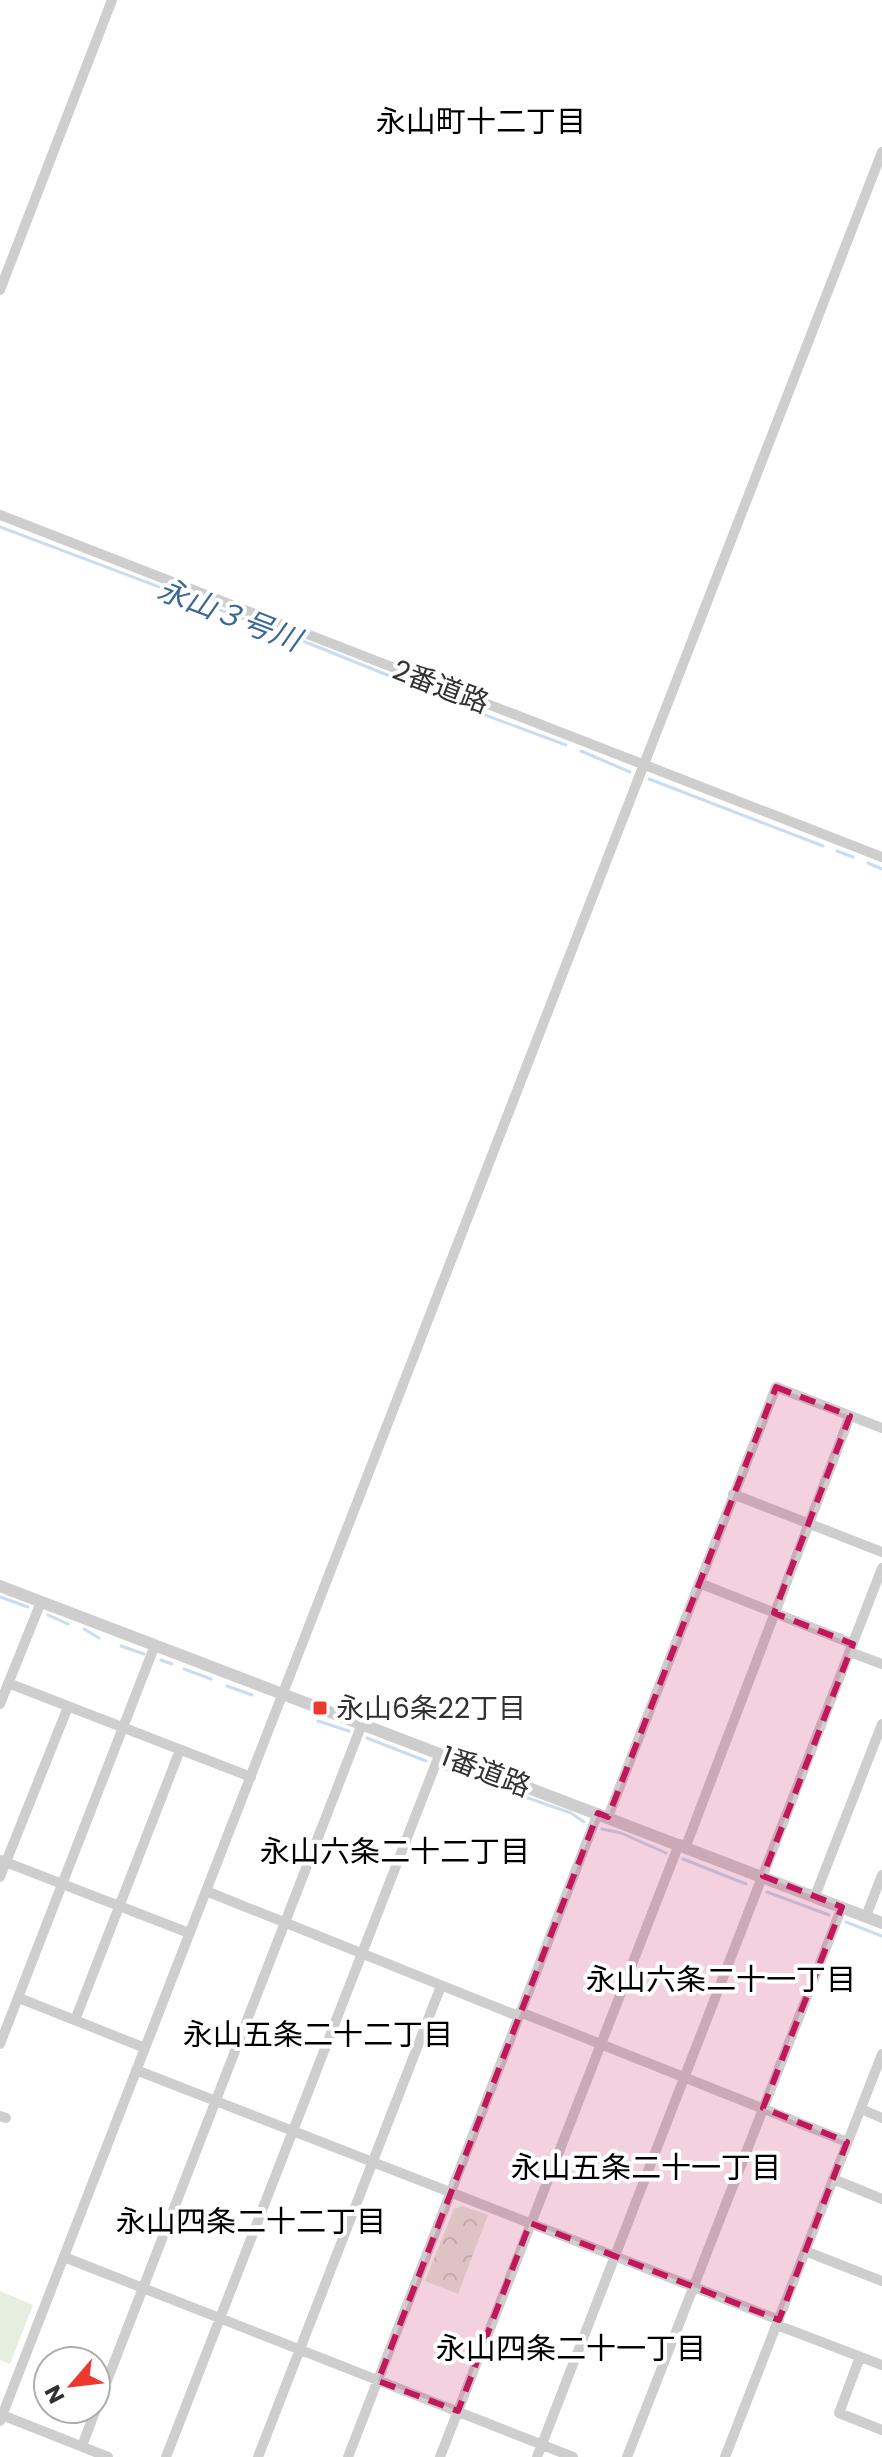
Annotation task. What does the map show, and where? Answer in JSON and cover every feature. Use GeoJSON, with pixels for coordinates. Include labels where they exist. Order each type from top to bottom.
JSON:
{"type":"FeatureCollection","features":[{"type":"Feature","properties":{"kind":"street"},"geometry":{"type":"LineString","coordinates":[[0,290],[112,0]]}},
{"type":"Feature","properties":{"kind":"street"},"geometry":{"type":"LineString","coordinates":[[108,2457],[1,2418],[882,152]]}},
{"type":"Feature","properties":{"kind":"street","name":"2番道路"},"geometry":{"type":"LineString","coordinates":[[0,515],[882,857]]}},
{"type":"Feature","properties":{"kind":"street"},"geometry":{"type":"LineString","coordinates":[[348,2457],[519,2014],[699,1583],[776,1387],[882,1428]]}},
{"type":"Feature","properties":{"kind":"street"},"geometry":{"type":"LineString","coordinates":[[440,2457],[850,1416]]}},
{"type":"Feature","properties":{"kind":"street"},"geometry":{"type":"LineString","coordinates":[[733,1494],[882,1552]]}},
{"type":"Feature","properties":{"kind":"street"},"geometry":{"type":"LineString","coordinates":[[537,2457],[882,1568]]}},
{"type":"Feature","properties":{"kind":"street"},"geometry":{"type":"LineString","coordinates":[[699,1583],[774,1613],[882,1664]]}},
{"type":"Feature","properties":{"kind":"street","name":"1番道路"},"geometry":{"type":"LineString","coordinates":[[0,1586],[882,1923]]}},
{"type":"Feature","properties":{"kind":"street"},"geometry":{"type":"LineString","coordinates":[[0,1704],[41,1602]]}},
{"type":"Feature","properties":{"kind":"street"},"geometry":{"type":"LineString","coordinates":[[0,2044],[155,1645]]}},
{"type":"Feature","properties":{"kind":"street"},"geometry":{"type":"LineString","coordinates":[[8,1683],[251,1777]]}},
{"type":"Feature","properties":{"kind":"street"},"geometry":{"type":"LineString","coordinates":[[0,1877],[3,1861],[68,1707]]}},
{"type":"Feature","properties":{"kind":"street"},"geometry":{"type":"LineString","coordinates":[[112,2367],[362,1724]]}},
{"type":"Feature","properties":{"kind":"street"},"geometry":{"type":"LineString","coordinates":[[815,1896],[882,1724]]}},
{"type":"Feature","properties":{"kind":"street"},"geometry":{"type":"LineString","coordinates":[[75,2020],[180,1750]]}},
{"type":"Feature","properties":{"kind":"street"},"geometry":{"type":"LineString","coordinates":[[166,2457],[440,1753]]}},
{"type":"Feature","properties":{"kind":"street"},"geometry":{"type":"LineString","coordinates":[[3,1861],[189,1933]]}},
{"type":"Feature","properties":{"kind":"street"},"geometry":{"type":"LineString","coordinates":[[866,1916],[882,1875]]}},
{"type":"Feature","properties":{"kind":"street"},"geometry":{"type":"LineString","coordinates":[[206,1891],[441,1986],[601,2044],[847,2142]]}},
{"type":"Feature","properties":{"kind":"street"},"geometry":{"type":"LineString","coordinates":[[627,2457],[842,1907]]}},
{"type":"Feature","properties":{"kind":"street"},"geometry":{"type":"LineString","coordinates":[[258,2457],[441,1986]]}},
{"type":"Feature","properties":{"kind":"street"},"geometry":{"type":"LineString","coordinates":[[19,1998],[145,2048]]}},
{"type":"Feature","properties":{"kind":"street"},"geometry":{"type":"LineString","coordinates":[[725,2457],[882,2054]]}},
{"type":"Feature","properties":{"kind":"street"},"geometry":{"type":"LineString","coordinates":[[136,2070],[694,2287],[882,2365]]}},
{"type":"Feature","properties":{"kind":"street"},"geometry":{"type":"LineString","coordinates":[[861,2109],[882,2118]]}},
{"type":"Feature","properties":{"kind":"street"},"geometry":{"type":"LineString","coordinates":[[833,2179],[882,2199]]}},
{"type":"Feature","properties":{"kind":"street"},"geometry":{"type":"LineString","coordinates":[[805,2251],[882,2281]]}},
{"type":"Feature","properties":{"kind":"street"},"geometry":{"type":"LineString","coordinates":[[64,2257],[573,2457]]}},
{"type":"Feature","properties":{"kind":"street"},"geometry":{"type":"LineString","coordinates":[[860,2357],[839,2413],[882,2430]]}},
{"type":"Feature","properties":{"kind":"street"},"geometry":{"type":"LineString","coordinates":[[82,2446],[90,2425]]}},
{"type":"Feature","properties":{"kind":"highlighted area"},"geometry":{"type":"Polygon","coordinates":[[[776,1387],[850,1416],[774,1613],[853,1644],[763,1876],[842,1907],[763,2108],[847,2142],[779,2320],[530,2223],[458,2411],[378,2381],[598,1813],[608,1817],[776,1387]]]}},
{"type":"Feature","properties":{"kind":"green space"},"geometry":{"type":"Polygon","coordinates":[[[462,2206],[488,2215],[458,2294],[425,2281],[454,2209],[462,2206]]]}},
{"type":"Feature","properties":{"kind":"green space"},"geometry":{"type":"Polygon","coordinates":[[[0,2291],[33,2305],[10,2364],[0,2360],[0,2291]]]}},
{"type":"Feature","properties":{"kind":"waterway","name":"永山３号川"},"geometry":{"type":"LineString","coordinates":[[0,527],[313,645],[459,704]]}},
{"type":"Feature","properties":{"kind":"waterway","name":"永山３号川"},"geometry":{"type":"LineString","coordinates":[[477,712],[566,745]]}},
{"type":"Feature","properties":{"kind":"waterway","name":"永山３号川"},"geometry":{"type":"LineString","coordinates":[[581,751],[630,772]]}},
{"type":"Feature","properties":{"kind":"waterway","name":"永山３号川"},"geometry":{"type":"LineString","coordinates":[[649,779],[823,846]]}},
{"type":"Feature","properties":{"kind":"waterway","name":"永山３号川"},"geometry":{"type":"LineString","coordinates":[[837,851],[853,857]]}},
{"type":"Feature","properties":{"kind":"waterway","name":"永山３号川"},"geometry":{"type":"LineString","coordinates":[[868,863],[882,869]]}},
{"type":"Feature","properties":{"kind":"waterway"},"geometry":{"type":"LineString","coordinates":[[0,1597],[28,1607]]}},
{"type":"Feature","properties":{"kind":"waterway"},"geometry":{"type":"LineString","coordinates":[[48,1615],[68,1624]]}},
{"type":"Feature","properties":{"kind":"waterway"},"geometry":{"type":"LineString","coordinates":[[84,1629],[99,1638]]}},
{"type":"Feature","properties":{"kind":"waterway"},"geometry":{"type":"LineString","coordinates":[[121,1646],[144,1654]]}},
{"type":"Feature","properties":{"kind":"waterway"},"geometry":{"type":"LineString","coordinates":[[161,1660],[172,1664]]}},
{"type":"Feature","properties":{"kind":"waterway"},"geometry":{"type":"LineString","coordinates":[[184,1669],[211,1679]]}},
{"type":"Feature","properties":{"kind":"waterway"},"geometry":{"type":"LineString","coordinates":[[227,1686],[252,1695]]}},
{"type":"Feature","properties":{"kind":"waterway"},"geometry":{"type":"LineString","coordinates":[[318,1721],[349,1731]]}},
{"type":"Feature","properties":{"kind":"waterway"},"geometry":{"type":"LineString","coordinates":[[367,1738],[426,1761]]}},
{"type":"Feature","properties":{"kind":"waterway"},"geometry":{"type":"LineString","coordinates":[[445,1769],[571,1813],[584,1822]]}},
{"type":"Feature","properties":{"kind":"waterway"},"geometry":{"type":"LineString","coordinates":[[602,1829],[621,1833],[666,1853]]}},
{"type":"Feature","properties":{"kind":"waterway"},"geometry":{"type":"LineString","coordinates":[[683,1859],[746,1884]]}},
{"type":"Feature","properties":{"kind":"waterway"},"geometry":{"type":"LineString","coordinates":[[767,1892],[829,1915]]}},
{"type":"Feature","properties":{"kind":"waterway"},"geometry":{"type":"LineString","coordinates":[[846,1922],[882,1936]]}},
{"type":"Feature","properties":{"kind":"place","name":"永山6条22丁目"},"geometry":{"type":"Point","coordinates":[320,1708]}},
{"type":"Feature","properties":{"kind":"district","name":"永山町十二丁目"},"geometry":{"type":"Point","coordinates":[481,122]}},
{"type":"Feature","properties":{"kind":"district","name":"永山六条二十二丁目"},"geometry":{"type":"Point","coordinates":[395,1852]}},
{"type":"Feature","properties":{"kind":"district","name":"永山六条二十一丁目"},"geometry":{"type":"Point","coordinates":[721,1980]}},
{"type":"Feature","properties":{"kind":"district","name":"永山五条二十二丁目"},"geometry":{"type":"Point","coordinates":[318,2035]}},
{"type":"Feature","properties":{"kind":"district","name":"永山五条二十一丁目"},"geometry":{"type":"Point","coordinates":[646,2168]}},
{"type":"Feature","properties":{"kind":"district","name":"永山四条二十二丁目"},"geometry":{"type":"Point","coordinates":[251,2222]}},
{"type":"Feature","properties":{"kind":"district","name":"永山四条二十一丁目"},"geometry":{"type":"Point","coordinates":[571,2349]}}]}
